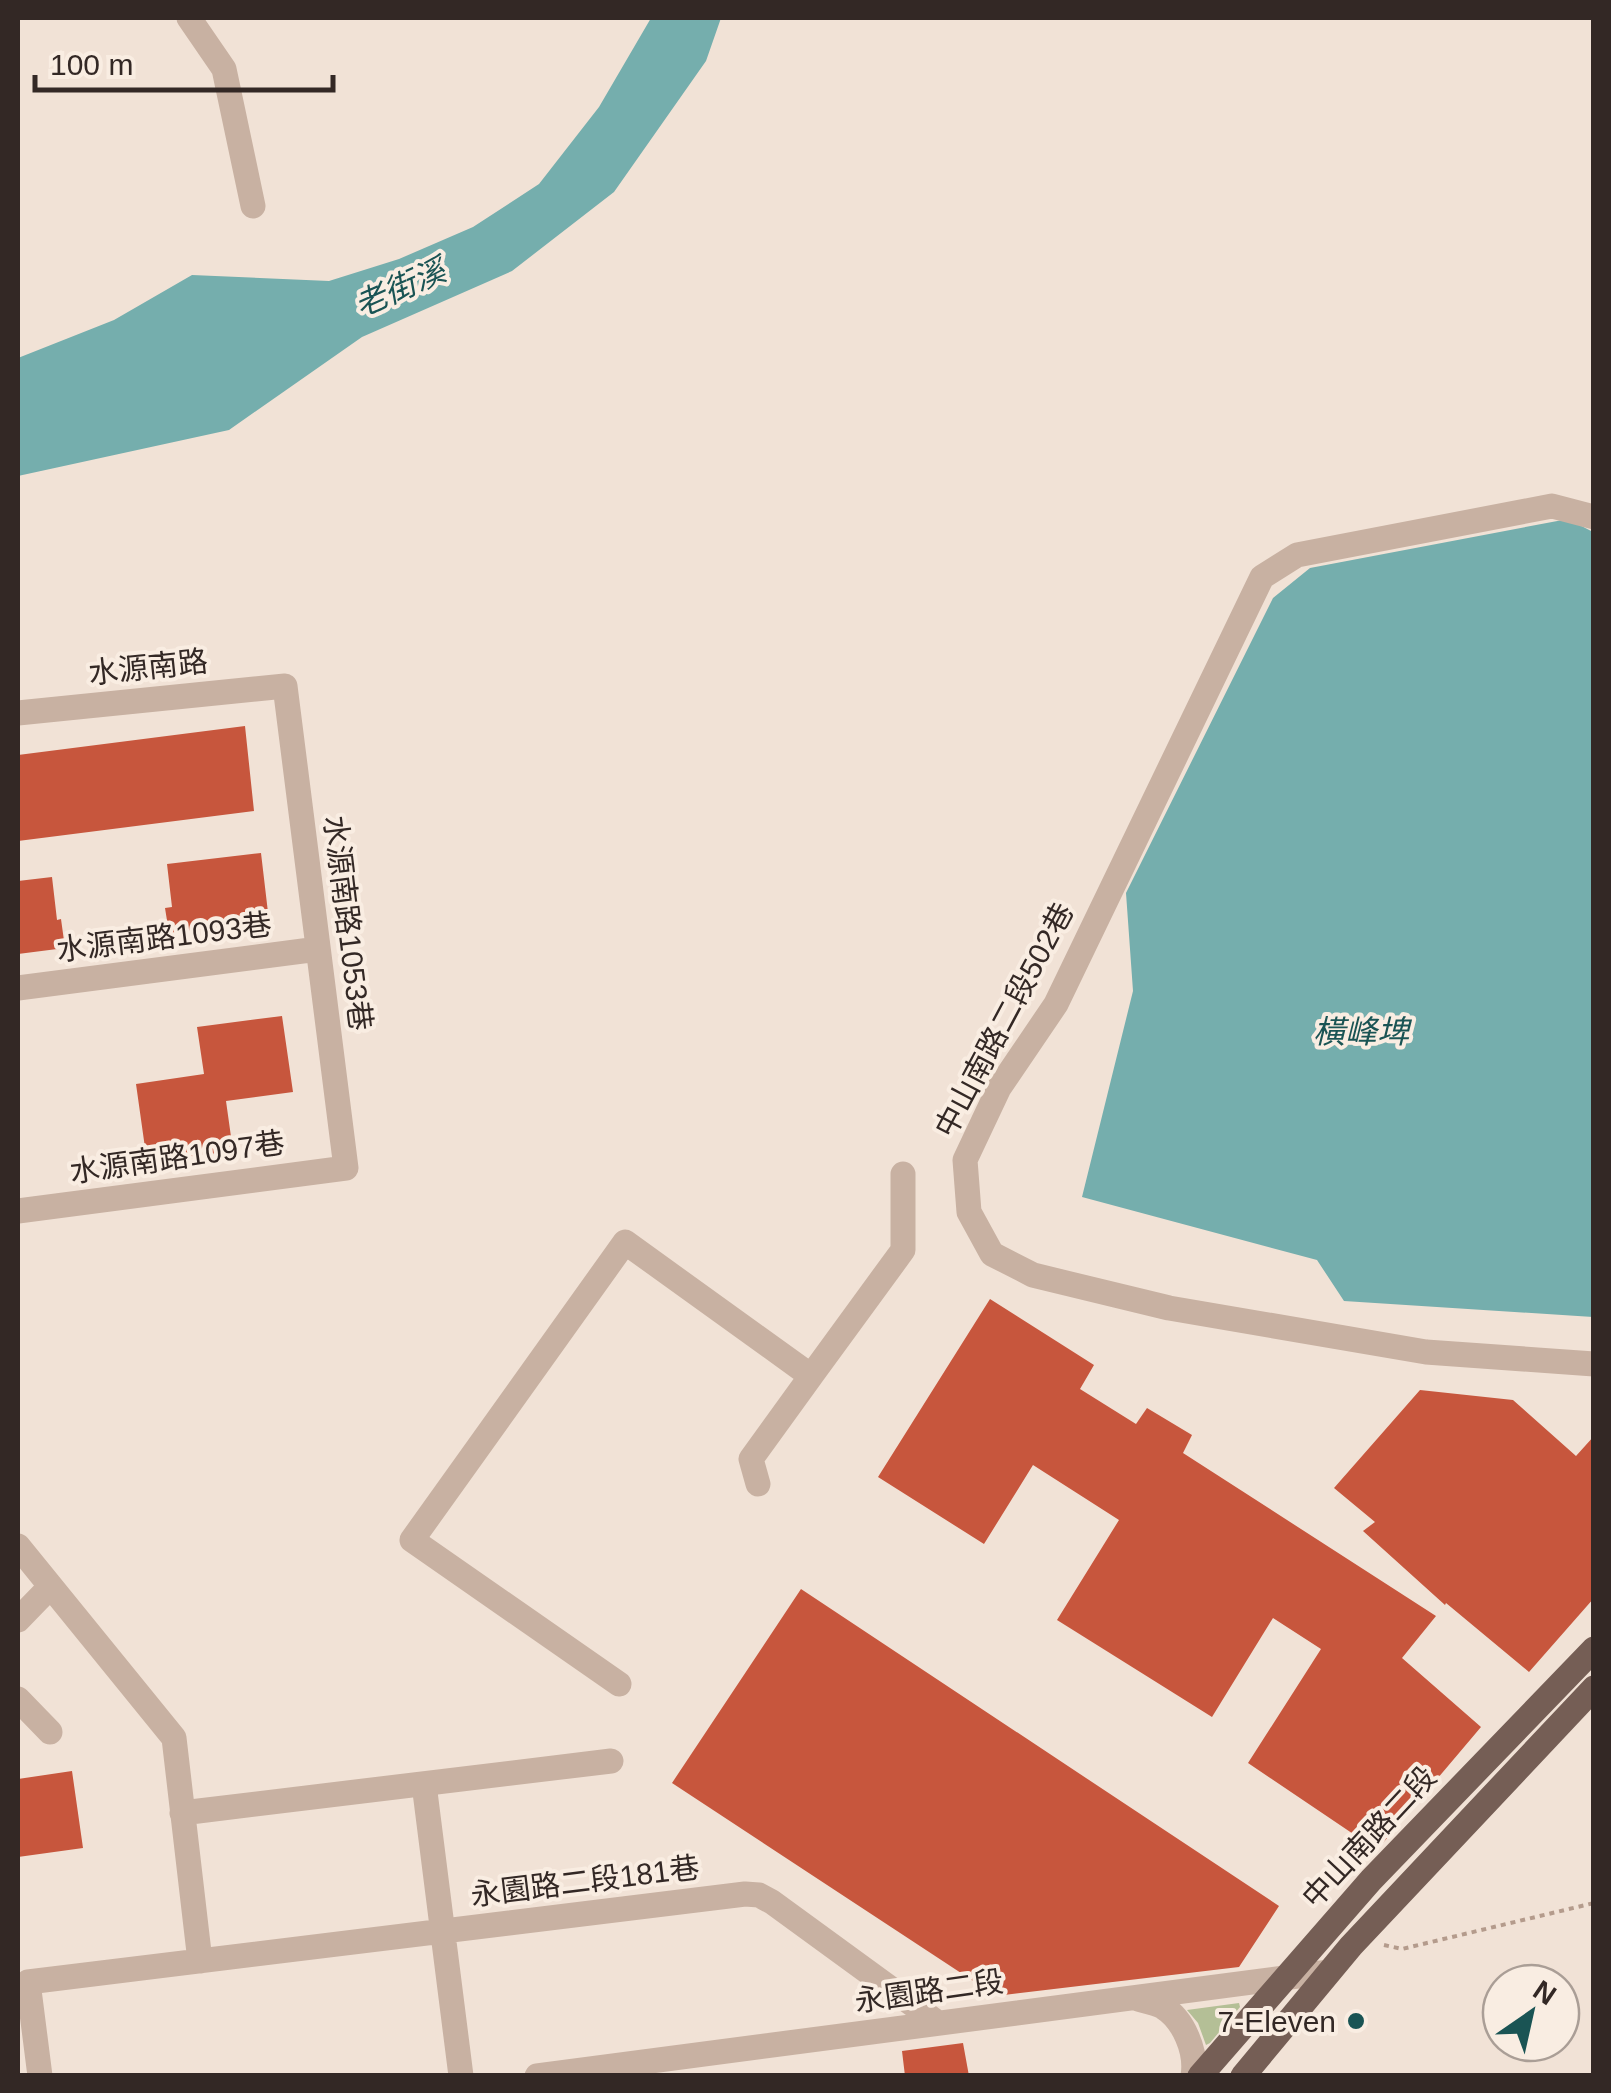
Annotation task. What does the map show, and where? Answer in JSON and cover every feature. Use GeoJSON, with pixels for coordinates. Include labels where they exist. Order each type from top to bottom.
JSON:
{"type":"FeatureCollection","features":[{"type":"Feature","properties":{"kind":"main road","name":"中山南路二段"},"geometry":{"type":"LineString","coordinates":[[1196,2076],[1371,1880],[1594,1650]]}},
{"type":"Feature","properties":{"kind":"main road","name":"中山南路二段"},"geometry":{"type":"LineString","coordinates":[[1244,2076],[1394,1898],[1594,1688]]}},
{"type":"Feature","properties":{"kind":"street"},"geometry":{"type":"LineString","coordinates":[[189,18],[224,69],[252,206]]}},
{"type":"Feature","properties":{"kind":"street","name":"中山南路二段502巷"},"geometry":{"type":"LineString","coordinates":[[1594,518],[1552,506],[1298,554],[1262,577],[1056,1004],[999,1088],[965,1160],[969,1212],[992,1254],[1033,1275],[1169,1308],[1426,1352],[1594,1364]]}},
{"type":"Feature","properties":{"kind":"street","name":"水源南路"},"geometry":{"type":"LineString","coordinates":[[18,713],[285,686]]}},
{"type":"Feature","properties":{"kind":"street","name":"水源南路1053巷"},"geometry":{"type":"LineString","coordinates":[[285,686],[346,1168]]}},
{"type":"Feature","properties":{"kind":"street","name":"水源南路1093巷"},"geometry":{"type":"LineString","coordinates":[[18,988],[318,950]]}},
{"type":"Feature","properties":{"kind":"street","name":"水源南路1097巷"},"geometry":{"type":"LineString","coordinates":[[18,1211],[346,1168]]}},
{"type":"Feature","properties":{"kind":"street"},"geometry":{"type":"LineString","coordinates":[[758,1484],[752,1459],[903,1250],[902,1174]]}},
{"type":"Feature","properties":{"kind":"street"},"geometry":{"type":"LineString","coordinates":[[619,1684],[412,1540],[625,1242],[811,1376]]}},
{"type":"Feature","properties":{"kind":"street"},"geometry":{"type":"LineString","coordinates":[[18,1546],[174,1738],[200,1961]]}},
{"type":"Feature","properties":{"kind":"street"},"geometry":{"type":"LineString","coordinates":[[18,1620],[50,1587]]}},
{"type":"Feature","properties":{"kind":"street"},"geometry":{"type":"LineString","coordinates":[[18,1699],[50,1732]]}},
{"type":"Feature","properties":{"kind":"street"},"geometry":{"type":"LineString","coordinates":[[182,1813],[611,1761]]}},
{"type":"Feature","properties":{"kind":"street"},"geometry":{"type":"LineString","coordinates":[[424,1784],[461,2076]]}},
{"type":"Feature","properties":{"kind":"street"},"geometry":{"type":"LineString","coordinates":[[1371,1880],[1394,1898]]}},
{"type":"Feature","properties":{"kind":"street","name":"永園路二段181巷"},"geometry":{"type":"LineString","coordinates":[[40,2076],[28,1982],[745,1894],[759,1895],[938,2023]]}},
{"type":"Feature","properties":{"kind":"street","name":"永園路二段"},"geometry":{"type":"LineString","coordinates":[[537,2076],[1329,1972]]}},
{"type":"Feature","properties":{"kind":"street"},"geometry":{"type":"LineString","coordinates":[[1133,1997],[1162,2007],[1180,2025],[1190,2045],[1196,2076]]}},
{"type":"Feature","properties":{"kind":"path"},"geometry":{"type":"LineString","coordinates":[[1380,1943],[1402,1949],[1594,1903]]}},
{"type":"Feature","properties":{"kind":"green space"},"geometry":{"type":"Polygon","coordinates":[[[1239,2003],[1240,2007],[1206,2045],[1198,2023],[1187,2010],[1239,2003]]]}},
{"type":"Feature","properties":{"kind":"water","name":"老街溪"},"geometry":{"type":"Polygon","coordinates":[[[651,18],[721,18],[706,61],[614,192],[512,271],[362,337],[229,430],[18,476],[18,358],[114,320],[192,275],[329,281],[399,259],[473,227],[539,184],[599,107],[651,18]]]}},
{"type":"Feature","properties":{"kind":"water","name":"橫峰埤"},"geometry":{"type":"Polygon","coordinates":[[[1568,519],[1593,532],[1593,1317],[1344,1301],[1317,1260],[1082,1197],[1133,991],[1126,893],[1273,598],[1310,568],[1568,519]]]}},
{"type":"Feature","properties":{"kind":"building"},"geometry":{"type":"Polygon","coordinates":[[[245,726],[254,811],[18,841],[18,755],[245,726]]]}},
{"type":"Feature","properties":{"kind":"building"},"geometry":{"type":"Polygon","coordinates":[[[261,853],[269,921],[169,933],[165,908],[172,907],[167,864],[261,853]]]}},
{"type":"Feature","properties":{"kind":"building"},"geometry":{"type":"Polygon","coordinates":[[[52,877],[65,948],[18,954],[18,881],[52,877]]]}},
{"type":"Feature","properties":{"kind":"building"},"geometry":{"type":"Polygon","coordinates":[[[282,1016],[293,1092],[226,1101],[233,1151],[147,1162],[136,1084],[204,1074],[197,1027],[282,1016]]]}},
{"type":"Feature","properties":{"kind":"building"},"geometry":{"type":"Polygon","coordinates":[[[990,1299],[1094,1365],[1080,1389],[1136,1424],[1147,1408],[1192,1435],[1183,1453],[1436,1616],[1402,1658],[1481,1727],[1377,1850],[1248,1763],[1321,1649],[1273,1618],[1212,1717],[1057,1620],[1119,1520],[1033,1465],[984,1544],[878,1477],[990,1299]]]}},
{"type":"Feature","properties":{"kind":"building"},"geometry":{"type":"Polygon","coordinates":[[[1420,1390],[1513,1400],[1576,1456],[1594,1436],[1594,1598],[1529,1672],[1445,1605],[1363,1531],[1375,1522],[1334,1488],[1420,1390]]]}},
{"type":"Feature","properties":{"kind":"building"},"geometry":{"type":"Polygon","coordinates":[[[801,1589],[1279,1906],[1239,1967],[996,1996],[672,1783],[801,1589]]]}},
{"type":"Feature","properties":{"kind":"building"},"geometry":{"type":"Polygon","coordinates":[[[72,1771],[83,1848],[18,1857],[18,1779],[72,1771]]]}},
{"type":"Feature","properties":{"kind":"building"},"geometry":{"type":"Polygon","coordinates":[[[963,2043],[969,2076],[905,2076],[902,2051],[963,2043]]]}},
{"type":"Feature","properties":{"kind":"place","name":"7-Eleven"},"geometry":{"type":"Point","coordinates":[1356,2021]}}]}
